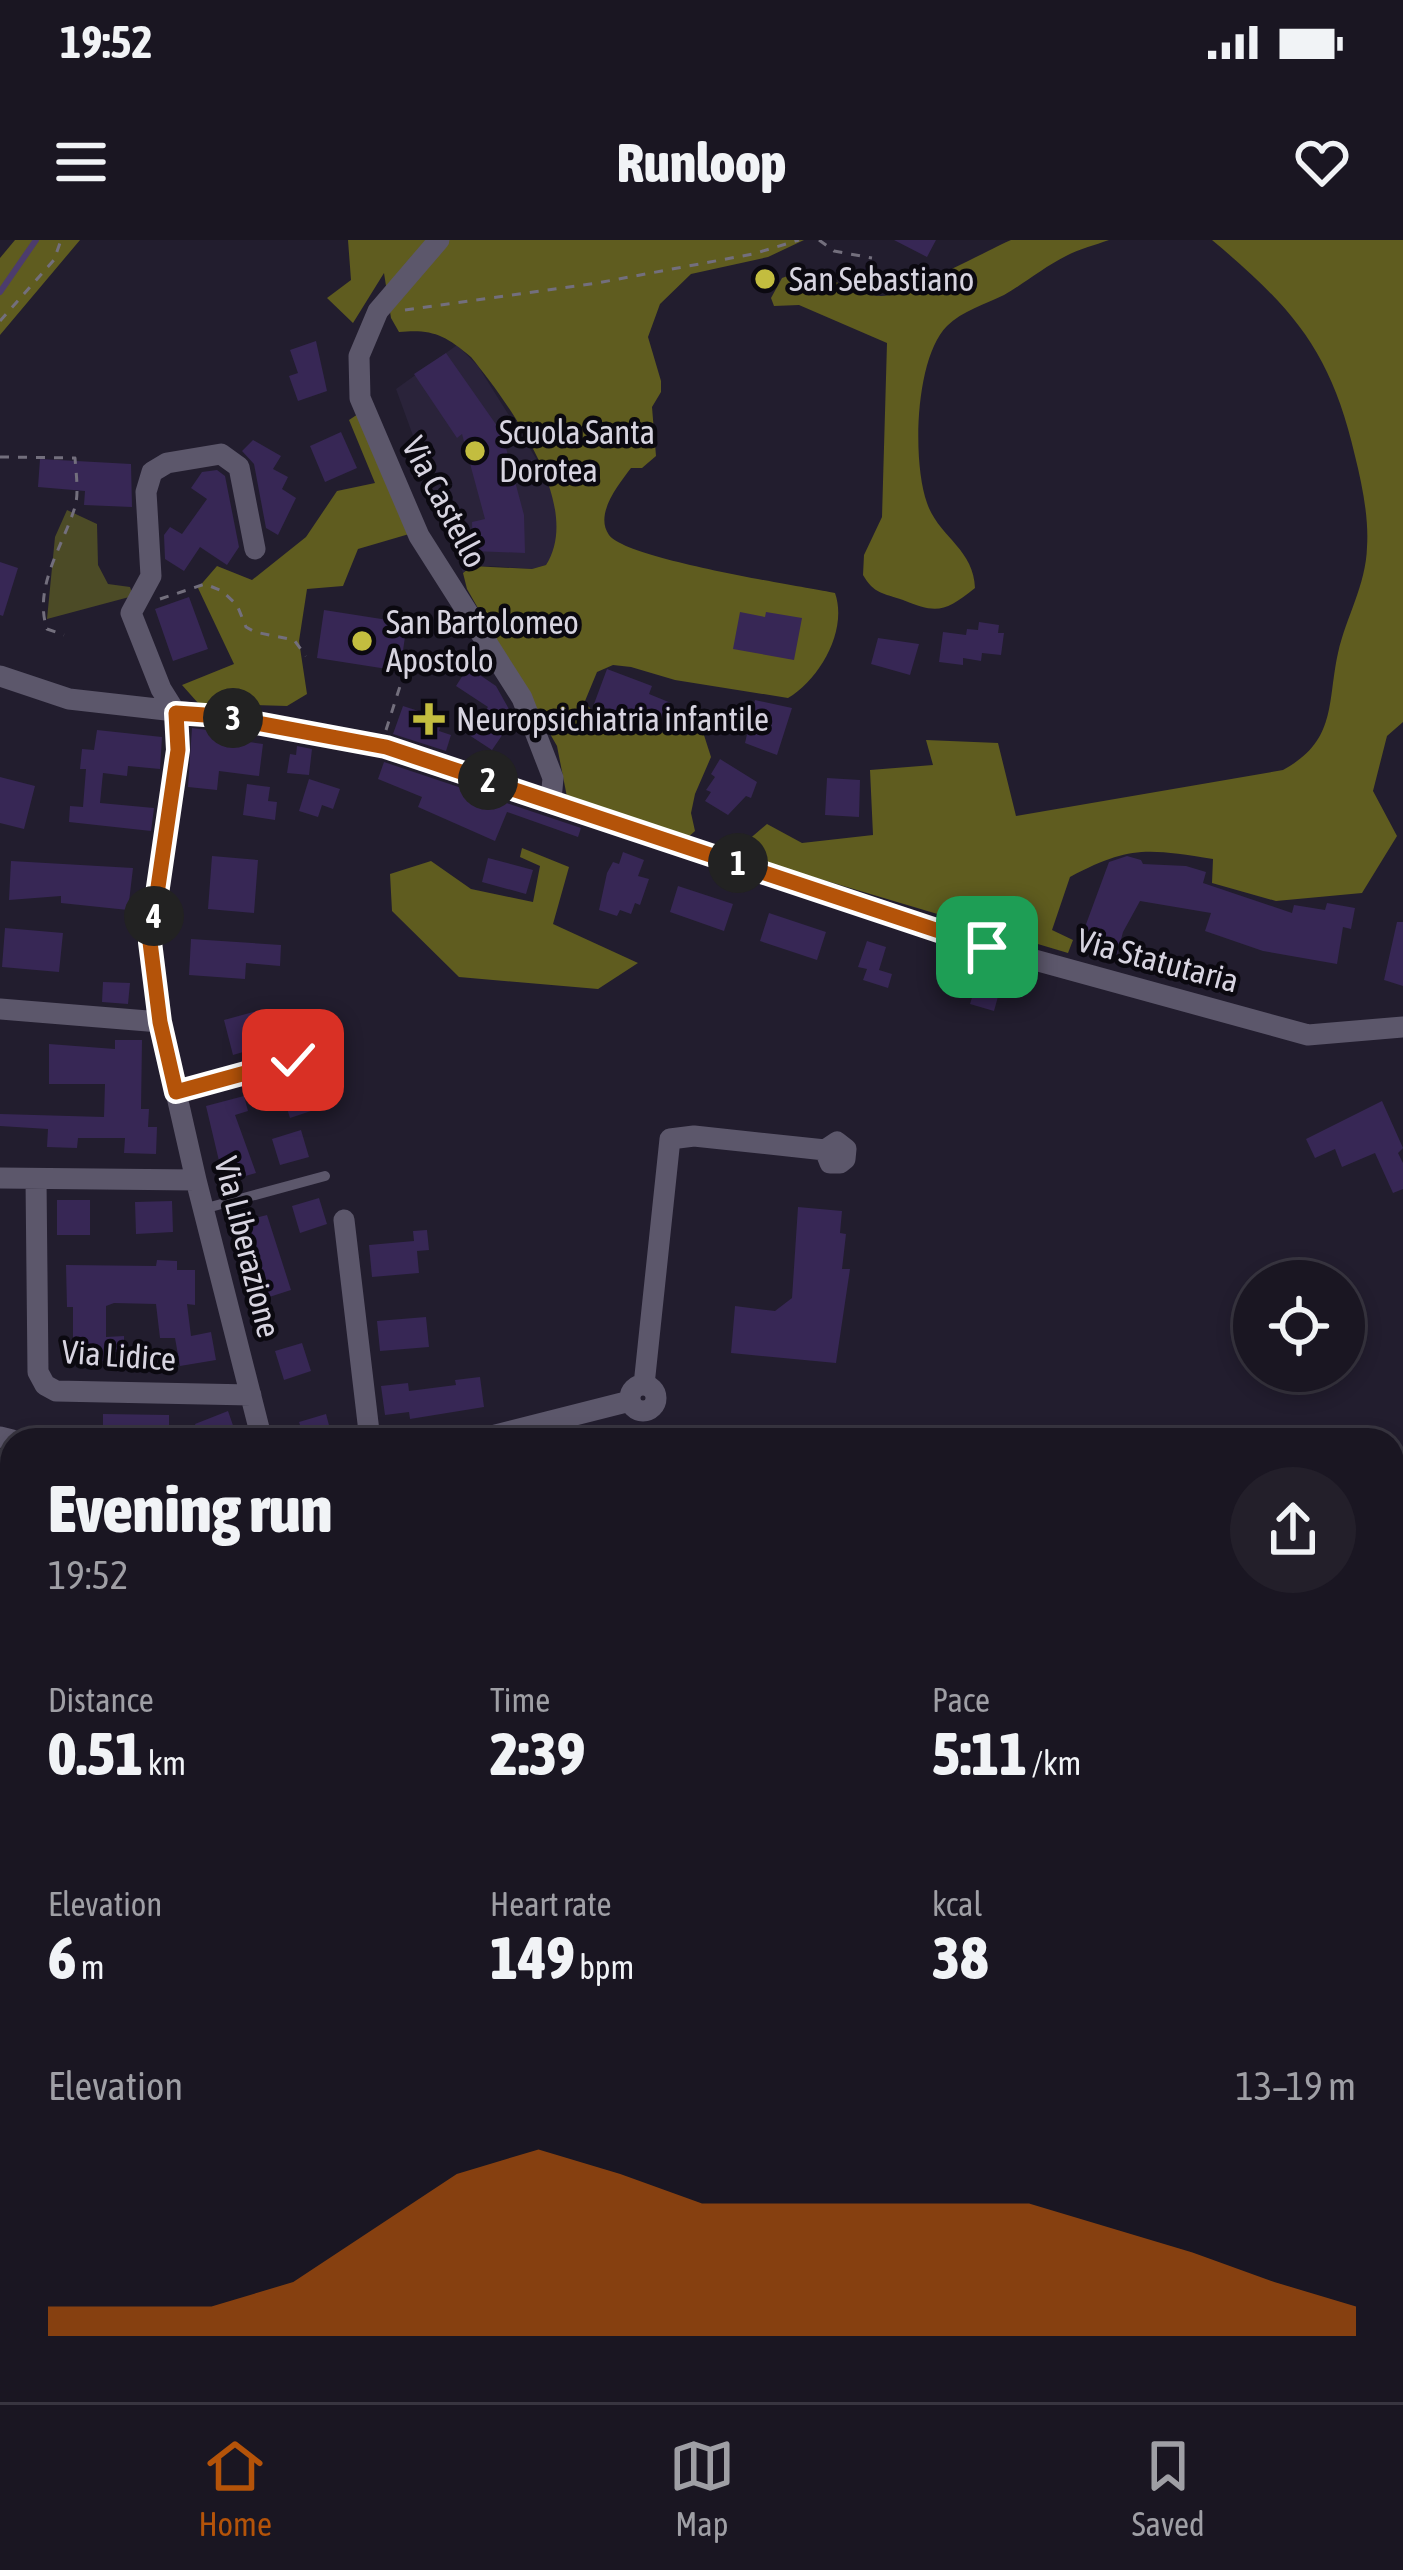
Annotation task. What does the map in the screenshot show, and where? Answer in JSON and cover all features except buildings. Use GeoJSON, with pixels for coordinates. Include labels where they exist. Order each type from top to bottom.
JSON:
{"type":"FeatureCollection","features":[{"type":"Feature","properties":{"kind":"street","name":"Via Castello"},"geometry":{"type":"LineString","coordinates":[[439,240],[378,310],[357,369],[366,415],[418,536],[522,698],[554,778],[551,800]]}},
{"type":"Feature","properties":{"kind":"street"},"geometry":{"type":"LineString","coordinates":[[176,713],[130,613],[151,576],[146,492],[152,472],[166,463],[221,454],[239,467],[255,549]]}},
{"type":"Feature","properties":{"kind":"street","name":"Via Statutaria"},"geometry":{"type":"LineString","coordinates":[[0,676],[69,699],[219,716],[381,746],[987,947],[1308,1035],[1403,1027]]}},
{"type":"Feature","properties":{"kind":"street","name":"Via Liberazione"},"geometry":{"type":"LineString","coordinates":[[176,713],[178,750],[150,942],[160,1022],[259,1428]]}},
{"type":"Feature","properties":{"kind":"street"},"geometry":{"type":"LineString","coordinates":[[0,1009],[160,1022]]}},
{"type":"Feature","properties":{"kind":"street"},"geometry":{"type":"LineString","coordinates":[[517,1428],[637,1393],[670,1139],[694,1136],[825,1150]]}},
{"type":"Feature","properties":{"kind":"street"},"geometry":{"type":"LineString","coordinates":[[0,1178],[196,1180]]}},
{"type":"Feature","properties":{"kind":"street","name":"Via Lidice"},"geometry":{"type":"LineString","coordinates":[[35,1179],[38,1372],[46,1385],[56,1391],[251,1394]]}},
{"type":"Feature","properties":{"kind":"street"},"geometry":{"type":"LineString","coordinates":[[344,1220],[369,1428]]}},
{"type":"Feature","properties":{"kind":"lane"},"geometry":{"type":"LineString","coordinates":[[176,1092],[293,1060]]}},
{"type":"Feature","properties":{"kind":"lane"},"geometry":{"type":"LineString","coordinates":[[203,1209],[325,1176]]}},
{"type":"Feature","properties":{"kind":"path"},"geometry":{"type":"LineString","coordinates":[[0,321],[54,260],[61,240]]}},
{"type":"Feature","properties":{"kind":"path"},"geometry":{"type":"LineString","coordinates":[[378,310],[395,312],[581,286],[753,254],[799,240]]}},
{"type":"Feature","properties":{"kind":"path"},"geometry":{"type":"LineString","coordinates":[[819,240],[834,251],[872,258]]}},
{"type":"Feature","properties":{"kind":"path"},"geometry":{"type":"LineString","coordinates":[[0,457],[75,458],[76,504],[60,538],[41,613],[46,628],[64,635]]}},
{"type":"Feature","properties":{"kind":"path"},"geometry":{"type":"LineString","coordinates":[[130,613],[205,584],[237,605],[246,627],[295,640],[306,656]]}},
{"type":"Feature","properties":{"kind":"path"},"geometry":{"type":"LineString","coordinates":[[381,746],[402,680]]}},
{"type":"Feature","properties":{"kind":"shaded area"},"geometry":{"type":"Polygon","coordinates":[[[15,240],[80,240],[0,335],[0,258],[15,240]]]}},
{"type":"Feature","properties":{"kind":"shaded area"},"geometry":{"type":"Polygon","coordinates":[[[348,240],[804,240],[768,257],[691,274],[660,304],[648,337],[661,381],[652,407],[656,456],[642,468],[631,468],[604,518],[609,535],[646,553],[835,593],[838,622],[828,652],[811,679],[788,698],[675,680],[631,667],[613,665],[597,672],[585,701],[598,715],[659,734],[679,725],[703,732],[711,757],[695,794],[691,813],[695,831],[685,840],[567,797],[557,746],[467,589],[463,573],[472,566],[532,569],[546,565],[555,541],[556,514],[549,486],[521,428],[471,357],[437,335],[399,332],[391,318],[384,273],[353,323],[327,298],[351,280],[348,240]]]}},
{"type":"Feature","properties":{"kind":"shaded area"},"geometry":{"type":"Polygon","coordinates":[[[1011,240],[1109,240],[1066,256],[960,316],[936,341],[919,411],[922,485],[932,515],[969,563],[975,588],[948,606],[924,607],[880,592],[863,575],[864,555],[882,517],[887,343],[799,305],[774,306],[771,298],[782,278],[797,274],[822,276],[867,294],[892,294],[1011,240]]]}},
{"type":"Feature","properties":{"kind":"shaded area"},"geometry":{"type":"Polygon","coordinates":[[[1212,240],[1403,240],[1403,722],[1387,736],[1373,791],[1397,836],[1362,893],[1276,901],[1212,883],[1213,859],[1155,852],[1124,855],[1070,877],[1052,930],[1073,940],[1068,953],[733,853],[767,824],[802,843],[873,835],[870,770],[933,765],[926,740],[998,743],[1016,816],[1283,770],[1313,747],[1327,719],[1338,653],[1366,561],[1362,489],[1345,419],[1321,359],[1287,311],[1212,240]]]}},
{"type":"Feature","properties":{"kind":"shaded area","name":"Scuola Santa Dorotea"},"geometry":{"type":"Polygon","coordinates":[[[457,345],[478,366],[544,471],[558,510],[559,529],[556,549],[546,565],[468,568],[463,573],[396,389],[457,345]]]}},
{"type":"Feature","properties":{"kind":"shaded area"},"geometry":{"type":"Polygon","coordinates":[[[364,410],[416,532],[358,549],[343,586],[307,589],[299,641],[307,694],[287,706],[198,703],[182,685],[234,664],[198,588],[217,566],[252,580],[306,537],[337,491],[375,483],[349,420],[364,410]]]}},
{"type":"Feature","properties":{"kind":"shaded area"},"geometry":{"type":"Polygon","coordinates":[[[67,510],[97,524],[98,565],[108,584],[130,587],[133,596],[47,619],[55,537],[67,510]]]}},
{"type":"Feature","properties":{"kind":"shaded area"},"geometry":{"type":"Polygon","coordinates":[[[522,848],[569,867],[553,924],[638,963],[598,989],[459,977],[392,911],[390,874],[431,861],[471,889],[533,902],[540,866],[520,857],[522,848]]]}},
{"type":"Feature","properties":{"kind":"waterway"},"geometry":{"type":"LineString","coordinates":[[0,292],[36,240]]}},
{"type":"Feature","properties":{"kind":"place","name":"San Sebastiano"},"geometry":{"type":"Point","coordinates":[765,279]}},
{"type":"Feature","properties":{"kind":"place","name":"Scuola Santa Dorotea"},"geometry":{"type":"Point","coordinates":[475,451]}},
{"type":"Feature","properties":{"kind":"place","name":"San Bartolomeo Apostolo"},"geometry":{"type":"Point","coordinates":[362,641]}},
{"type":"Feature","properties":{"kind":"place","name":"Neuropsichiatria infantile"},"geometry":{"type":"Point","coordinates":[429,719]}},
{"type":"Feature","properties":{"kind":"route"},"geometry":{"type":"LineString","coordinates":[[293,1060],[176,1092],[160,1022],[150,942],[178,750],[176,713],[219,716],[386,747],[987,947]]}}]}
